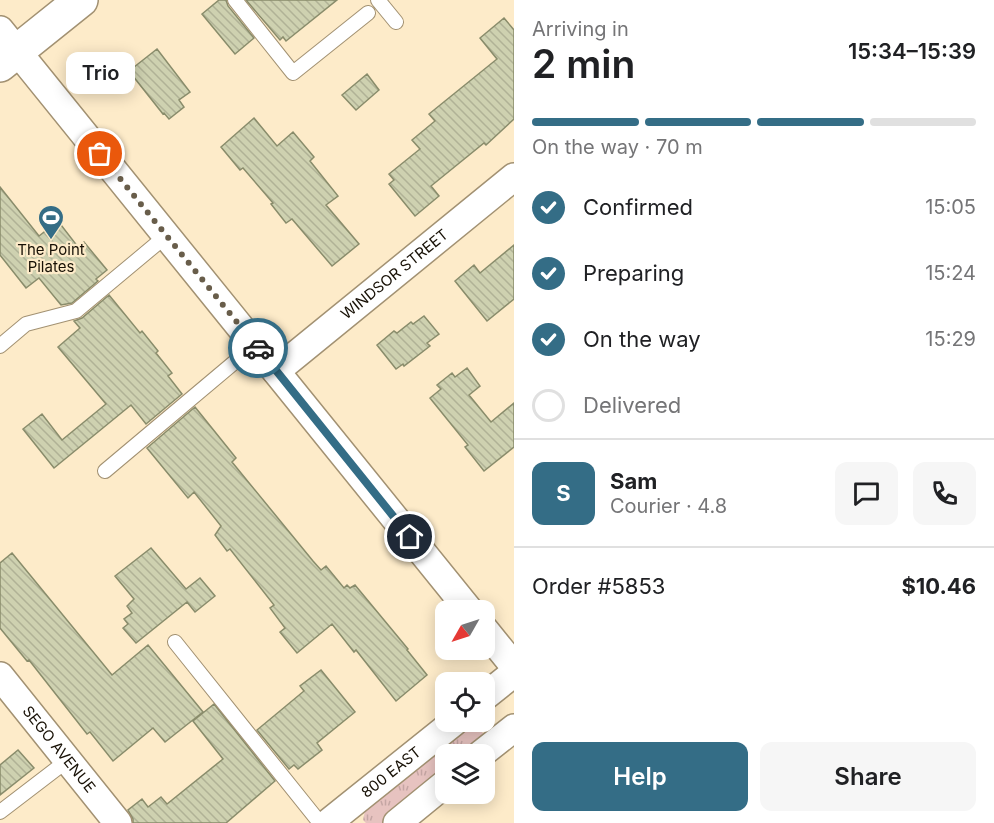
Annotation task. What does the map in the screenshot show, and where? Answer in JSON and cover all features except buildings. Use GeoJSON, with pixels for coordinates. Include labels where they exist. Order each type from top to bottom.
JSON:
{"type":"FeatureCollection","features":[{"type":"Feature","properties":{"kind":"street"},"geometry":{"type":"LineString","coordinates":[[81,0],[6,48],[166,236],[461,600]]}},
{"type":"Feature","properties":{"kind":"street","name":"WINDSOR STREET"},"geometry":{"type":"LineString","coordinates":[[276,371],[514,177]]}},
{"type":"Feature","properties":{"kind":"street"},"geometry":{"type":"LineString","coordinates":[[495,643],[514,666]]}},
{"type":"Feature","properties":{"kind":"street"},"geometry":{"type":"LineString","coordinates":[[495,688],[514,673]]}},
{"type":"Feature","properties":{"kind":"street","name":"SEGO AVENUE"},"geometry":{"type":"LineString","coordinates":[[0,676],[118,823]]}},
{"type":"Feature","properties":{"kind":"street"},"geometry":{"type":"LineString","coordinates":[[494,744],[514,728]]}},
{"type":"Feature","properties":{"kind":"street","name":"800 EAST"},"geometry":{"type":"LineString","coordinates":[[333,821],[442,732]]}},
{"type":"Feature","properties":{"kind":"street"},"geometry":{"type":"LineString","coordinates":[[397,823],[435,792]]}},
{"type":"Feature","properties":{"kind":"lane"},"geometry":{"type":"LineString","coordinates":[[235,0],[293,73],[368,13]]}},
{"type":"Feature","properties":{"kind":"lane"},"geometry":{"type":"LineString","coordinates":[[378,0],[396,22]]}},
{"type":"Feature","properties":{"kind":"lane"},"geometry":{"type":"LineString","coordinates":[[0,346],[26,324],[76,312],[166,236]]}},
{"type":"Feature","properties":{"kind":"lane"},"geometry":{"type":"LineString","coordinates":[[105,471],[255,345]]}},
{"type":"Feature","properties":{"kind":"lane"},"geometry":{"type":"LineString","coordinates":[[175,642],[333,821]]}},
{"type":"Feature","properties":{"kind":"lane"},"geometry":{"type":"LineString","coordinates":[[0,812],[68,760]]}},
{"type":"Feature","properties":{"kind":"green space"},"geometry":{"type":"Polygon","coordinates":[[[461,732],[482,732],[485,736],[479,744],[446,744],[461,732]]]}},
{"type":"Feature","properties":{"kind":"green space"},"geometry":{"type":"Polygon","coordinates":[[[435,753],[435,783],[386,823],[366,823],[363,820],[365,811],[435,753]]]}},
{"type":"Feature","properties":{"kind":"way so far"},"geometry":{"type":"LineString","coordinates":[[100,154],[258,348]]}},
{"type":"Feature","properties":{"kind":"place","name":"Trio"},"geometry":{"type":"Point","coordinates":[100,154]}},
{"type":"Feature","properties":{"kind":"place","name":"The Point Pilates"},"geometry":{"type":"Point","coordinates":[51,241]}},
{"type":"Feature","properties":{"kind":"route"},"geometry":{"type":"LineString","coordinates":[[258,348],[410,537]]}}]}
